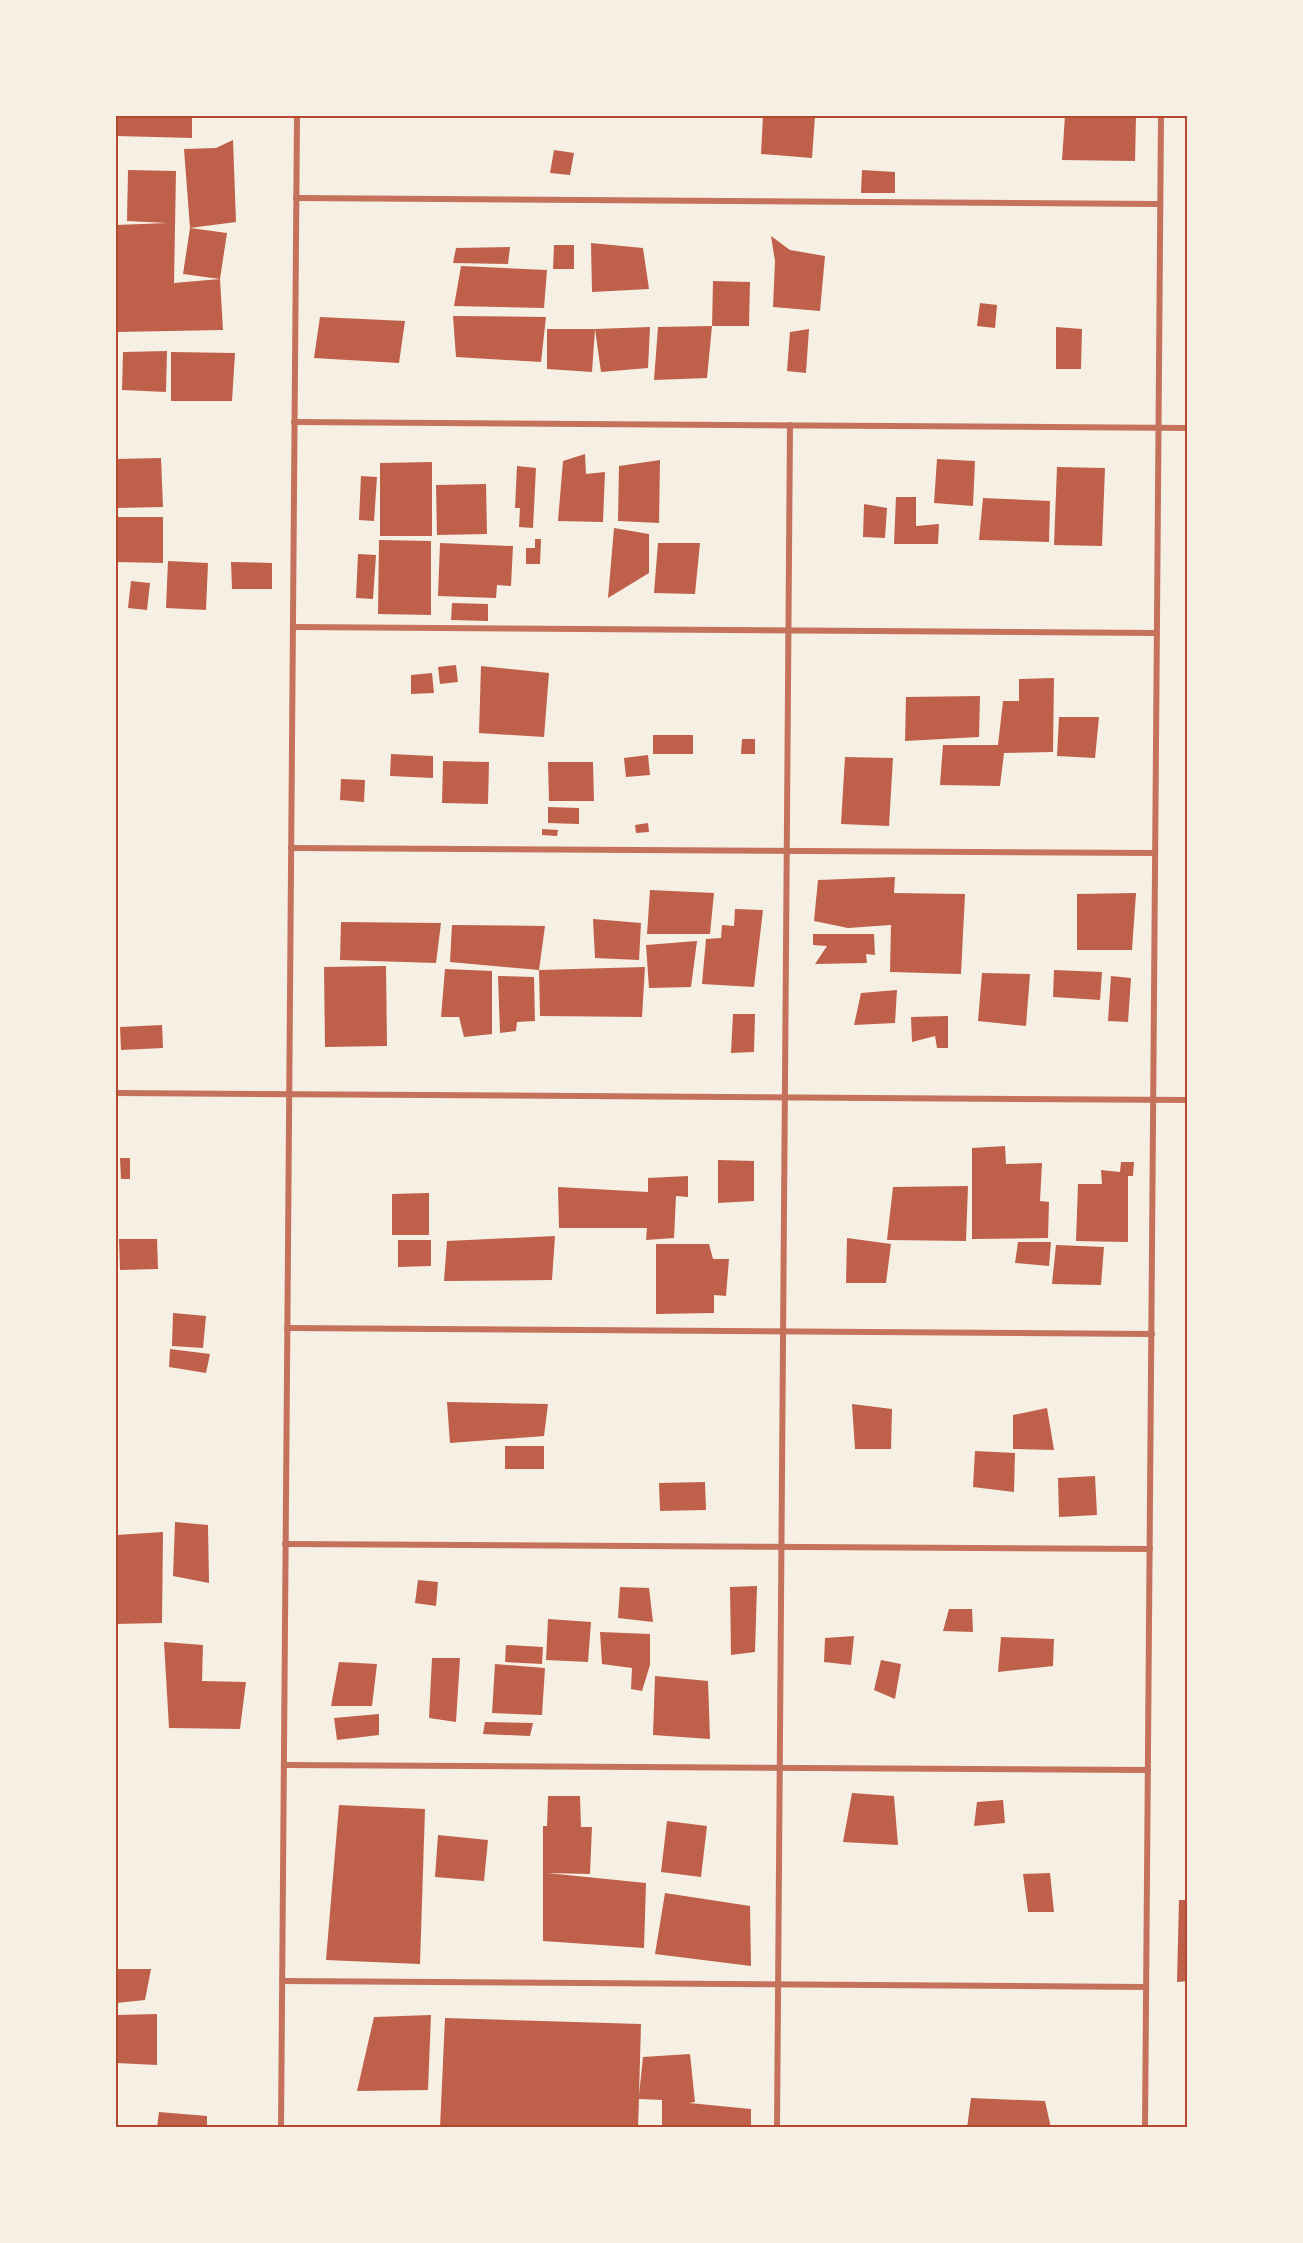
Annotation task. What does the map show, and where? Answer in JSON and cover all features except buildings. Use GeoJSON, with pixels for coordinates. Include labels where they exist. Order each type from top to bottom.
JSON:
{"type":"FeatureCollection","features":[{"type":"Feature","properties":{"kind":"street"},"geometry":{"type":"LineString","coordinates":[[281,2127],[297,116]]}},
{"type":"Feature","properties":{"kind":"street"},"geometry":{"type":"LineString","coordinates":[[1145,2127],[1161,116]]}},
{"type":"Feature","properties":{"kind":"street"},"geometry":{"type":"LineString","coordinates":[[296,198],[1160,204]]}},
{"type":"Feature","properties":{"kind":"street"},"geometry":{"type":"LineString","coordinates":[[294,422],[1188,428]]}},
{"type":"Feature","properties":{"kind":"street"},"geometry":{"type":"LineString","coordinates":[[777,2127],[790,425]]}},
{"type":"Feature","properties":{"kind":"street"},"geometry":{"type":"LineString","coordinates":[[293,627],[1157,633]]}},
{"type":"Feature","properties":{"kind":"street"},"geometry":{"type":"LineString","coordinates":[[291,848],[1155,853]]}},
{"type":"Feature","properties":{"kind":"street"},"geometry":{"type":"LineString","coordinates":[[116,1093],[1188,1100]]}},
{"type":"Feature","properties":{"kind":"street"},"geometry":{"type":"LineString","coordinates":[[287,1328],[1152,1334]]}},
{"type":"Feature","properties":{"kind":"street"},"geometry":{"type":"LineString","coordinates":[[285,1544],[1150,1550]]}},
{"type":"Feature","properties":{"kind":"street"},"geometry":{"type":"LineString","coordinates":[[284,1765],[1149,1770]]}},
{"type":"Feature","properties":{"kind":"street"},"geometry":{"type":"LineString","coordinates":[[282,1981],[1146,1987]]}}]}
